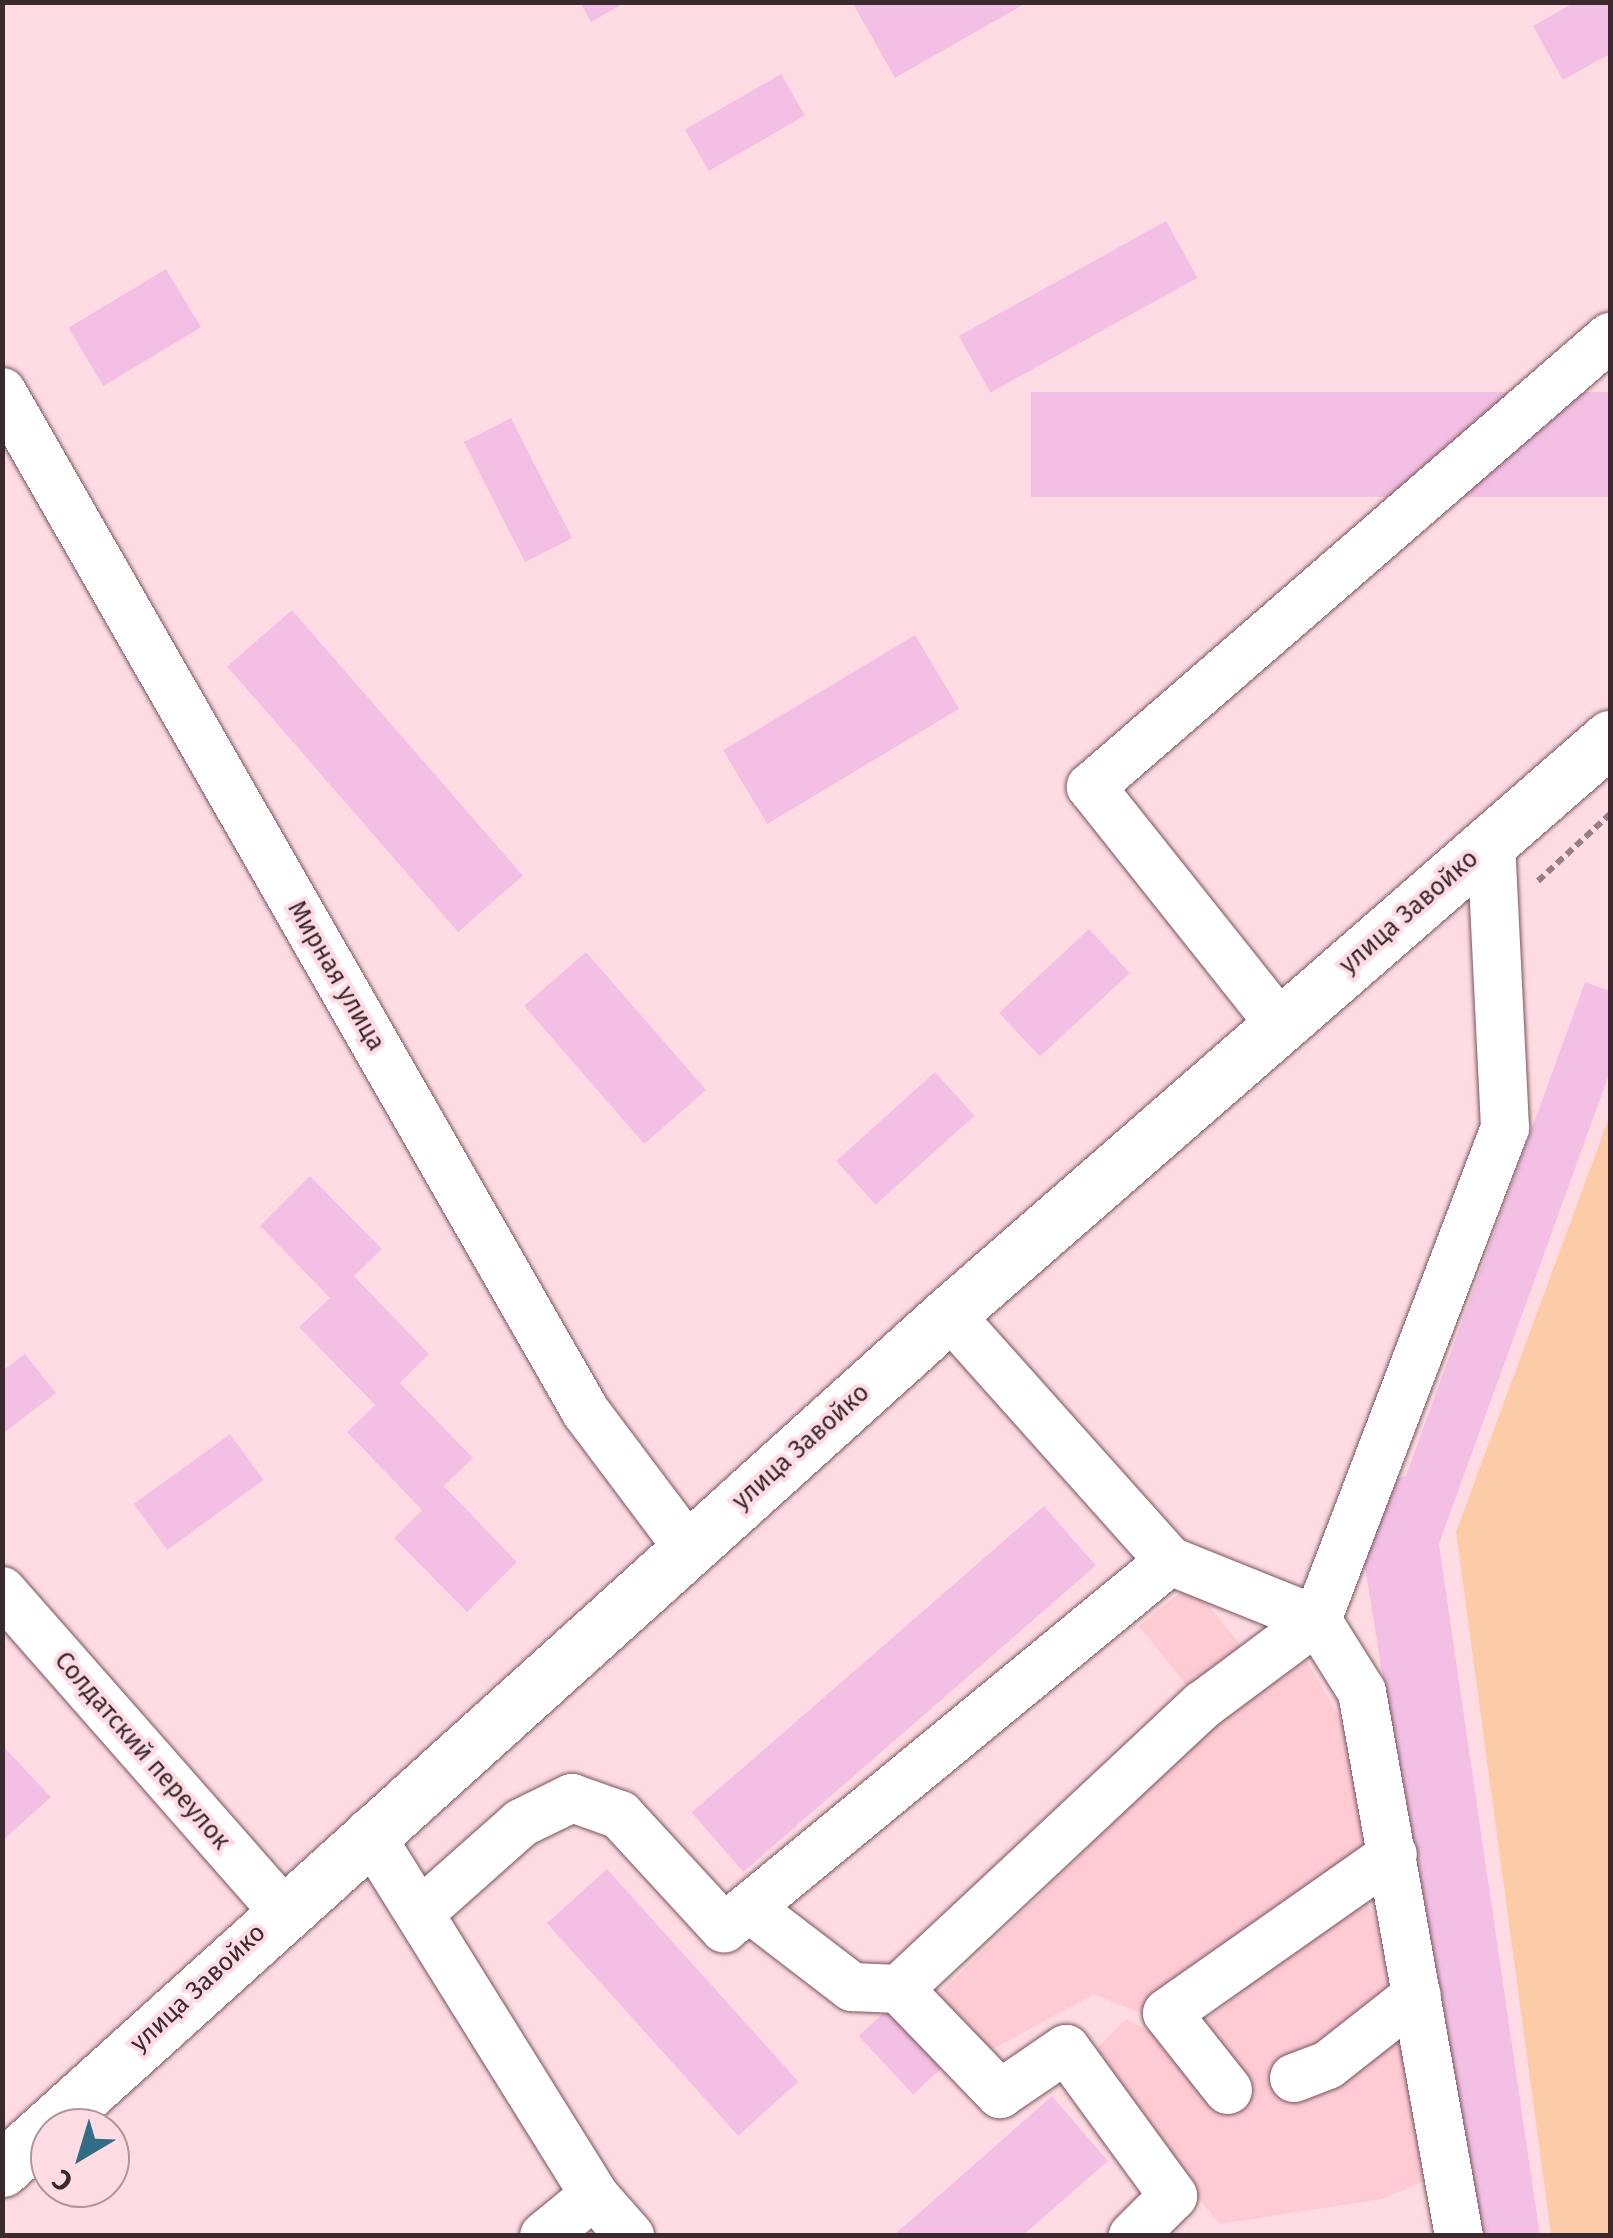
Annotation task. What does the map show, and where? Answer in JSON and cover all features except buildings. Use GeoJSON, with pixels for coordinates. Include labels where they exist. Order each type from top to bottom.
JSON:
{"type":"FeatureCollection","features":[{"type":"Feature","properties":{"kind":"main road","name":"улица Завойко"},"geometry":{"type":"LineString","coordinates":[[2,2169],[282,1910],[949,1314],[1610,738]]}},
{"type":"Feature","properties":{"kind":"street"},"geometry":{"type":"LineString","coordinates":[[1279,1024],[1091,787],[1610,338]]}},
{"type":"Feature","properties":{"kind":"street","name":"Мирная улица"},"geometry":{"type":"LineString","coordinates":[[2,392],[586,1412],[688,1548]]}},
{"type":"Feature","properties":{"kind":"street"},"geometry":{"type":"LineString","coordinates":[[899,1989],[1203,1705],[1316,1620],[1506,1128],[1491,842]]}},
{"type":"Feature","properties":{"kind":"street"},"geometry":{"type":"LineString","coordinates":[[949,1314],[1170,1561],[1316,1620],[1362,1692],[1458,2236]]}},
{"type":"Feature","properties":{"kind":"street"},"geometry":{"type":"LineString","coordinates":[[422,1910],[522,1823],[572,1798],[620,1814],[724,1928],[1170,1561]]}},
{"type":"Feature","properties":{"kind":"street","name":"Солдатский переулок"},"geometry":{"type":"LineString","coordinates":[[2,1591],[282,1910]]}},
{"type":"Feature","properties":{"kind":"street"},"geometry":{"type":"LineString","coordinates":[[369,1833],[422,1910],[594,2196],[630,2236]]}},
{"type":"Feature","properties":{"kind":"street"},"geometry":{"type":"LineString","coordinates":[[1228,2090],[1167,2013],[1393,1854]]}},
{"type":"Feature","properties":{"kind":"street"},"geometry":{"type":"LineString","coordinates":[[748,1908],[852,1986],[899,1989],[1000,2094],[1066,2049],[1173,2196],[1133,2236]]}},
{"type":"Feature","properties":{"kind":"street"},"geometry":{"type":"LineString","coordinates":[[1294,2078],[1328,2064],[1417,1995]]}},
{"type":"Feature","properties":{"kind":"street"},"geometry":{"type":"LineString","coordinates":[[544,2236],[594,2196]]}},
{"type":"Feature","properties":{"kind":"path"},"geometry":{"type":"LineString","coordinates":[[1495,920],[1610,814]]}},
{"type":"Feature","properties":{"kind":"shaded area"},"geometry":{"type":"Polygon","coordinates":[[[1610,1115],[1610,2235],[1551,2235],[1456,1532],[1610,1115]]]}},
{"type":"Feature","properties":{"kind":"shaded area"},"geometry":{"type":"Polygon","coordinates":[[[1191,1584],[1243,1649],[1191,1691],[1139,1626],[1191,1584]]]}},
{"type":"Feature","properties":{"kind":"shaded area"},"geometry":{"type":"Polygon","coordinates":[[[1306,1660],[1349,1733],[1374,1838],[1145,2015],[1094,1994],[997,2047],[970,2052],[932,2001],[1219,1718],[1306,1660]]]}},
{"type":"Feature","properties":{"kind":"shaded area"},"geometry":{"type":"Polygon","coordinates":[[[1361,1892],[1390,1948],[1427,2180],[1383,2199],[1220,2224],[1084,2061],[1126,2019],[1176,2045],[1361,1892]]]}}]}
